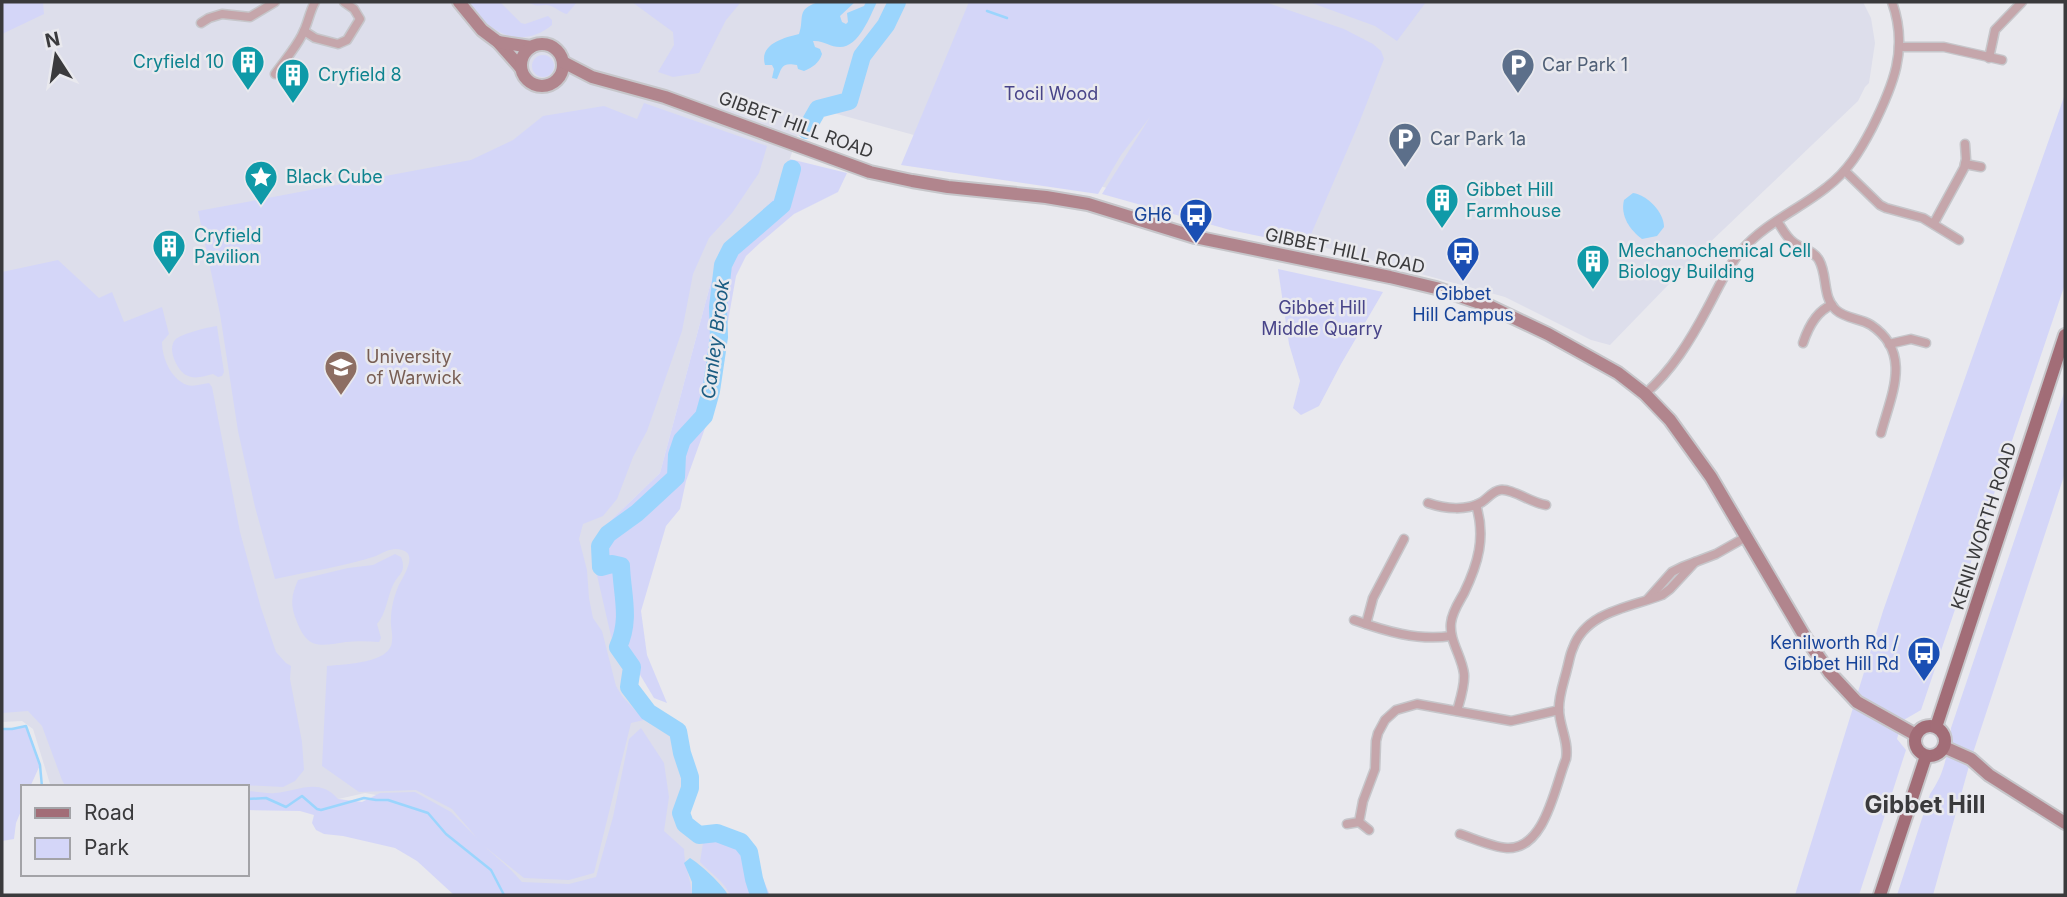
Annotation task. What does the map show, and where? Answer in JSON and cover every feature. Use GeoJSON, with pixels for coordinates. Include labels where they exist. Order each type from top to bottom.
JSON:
{"type":"FeatureCollection","features":[{"type":"Feature","properties":{"kind":"main road","name":"KENILWORTH ROAD"},"geometry":{"type":"LineString","coordinates":[[1936,727],[2065,335]]}},
{"type":"Feature","properties":{"kind":"main road"},"geometry":{"type":"LineString","coordinates":[[1925,727],[1936,727],[1944,735],[1944,747],[1936,755],[1926,757],[1917,749],[1916,734],[1925,727]]}},
{"type":"Feature","properties":{"kind":"main road"},"geometry":{"type":"LineString","coordinates":[[1880,895],[1926,757]]}},
{"type":"Feature","properties":{"kind":"street"},"geometry":{"type":"LineString","coordinates":[[201,23],[222,14],[250,17],[275,2]]}},
{"type":"Feature","properties":{"kind":"street"},"geometry":{"type":"LineString","coordinates":[[275,74],[304,31],[308,14],[315,2]]}},
{"type":"Feature","properties":{"kind":"street"},"geometry":{"type":"LineString","coordinates":[[304,31],[315,38],[338,44],[347,40],[360,19],[354,9],[344,2]]}},
{"type":"Feature","properties":{"kind":"street"},"geometry":{"type":"LineString","coordinates":[[458,2],[521,68],[526,79],[540,87],[552,85],[558,80],[564,68],[563,62],[559,52],[552,46],[543,44],[531,47],[498,42]]}},
{"type":"Feature","properties":{"kind":"street"},"geometry":{"type":"LineString","coordinates":[[1645,394],[1678,359],[1726,272],[1741,251],[1757,236],[1807,202],[1845,171],[1856,157],[1887,99],[1895,75],[1899,47],[1897,16],[1892,2]]}},
{"type":"Feature","properties":{"kind":"street"},"geometry":{"type":"LineString","coordinates":[[1989,58],[1995,30],[2022,2]]}},
{"type":"Feature","properties":{"kind":"street"},"geometry":{"type":"LineString","coordinates":[[521,68],[523,56],[531,47]]}},
{"type":"Feature","properties":{"kind":"street"},"geometry":{"type":"LineString","coordinates":[[1899,47],[1944,47],[2002,61]]}},
{"type":"Feature","properties":{"kind":"street","name":"GIBBET HILL ROAD"},"geometry":{"type":"LineString","coordinates":[[563,62],[592,77],[678,101],[870,172],[948,187],[1088,204],[1219,242],[1390,276],[1489,306],[1548,334],[1618,373],[1645,394],[1670,420],[1690,445],[1805,637],[1843,689],[1857,702],[1916,734]]}},
{"type":"Feature","properties":{"kind":"street","name":"GIBBET HILL ROAD"},"geometry":{"type":"LineString","coordinates":[[558,80],[592,77]]}},
{"type":"Feature","properties":{"kind":"street"},"geometry":{"type":"LineString","coordinates":[[1934,223],[1965,164],[1965,144]]}},
{"type":"Feature","properties":{"kind":"street"},"geometry":{"type":"LineString","coordinates":[[1965,164],[1981,167]]}},
{"type":"Feature","properties":{"kind":"street"},"geometry":{"type":"LineString","coordinates":[[1845,171],[1880,205],[1916,215],[1934,223],[1959,240]]}},
{"type":"Feature","properties":{"kind":"street"},"geometry":{"type":"LineString","coordinates":[[1777,221],[1789,238],[1812,252],[1819,260],[1823,268],[1826,292],[1832,305],[1842,314],[1871,325],[1889,344],[1897,372],[1881,433]]}},
{"type":"Feature","properties":{"kind":"street"},"geometry":{"type":"LineString","coordinates":[[1803,343],[1807,331],[1818,315],[1825,307],[1832,305]]}},
{"type":"Feature","properties":{"kind":"street"},"geometry":{"type":"LineString","coordinates":[[1889,344],[1911,339],[1926,343]]}},
{"type":"Feature","properties":{"kind":"street"},"geometry":{"type":"LineString","coordinates":[[1876,406],[1887,409]]}},
{"type":"Feature","properties":{"kind":"street"},"geometry":{"type":"LineString","coordinates":[[1429,503],[1443,508],[1476,505],[1494,492],[1505,490],[1533,503],[1546,505]]}},
{"type":"Feature","properties":{"kind":"street"},"geometry":{"type":"LineString","coordinates":[[1457,711],[1464,672],[1451,636],[1452,616],[1474,573],[1478,559],[1481,524],[1476,505]]}},
{"type":"Feature","properties":{"kind":"street"},"geometry":{"type":"LineString","coordinates":[[1460,834],[1507,848],[1521,846],[1534,837],[1542,825],[1566,759],[1567,747],[1559,710],[1560,698],[1573,648],[1584,629],[1609,613],[1646,602],[1670,589],[1695,562],[1746,537]]}},
{"type":"Feature","properties":{"kind":"street"},"geometry":{"type":"LineString","coordinates":[[1366,624],[1373,598],[1404,538]]}},
{"type":"Feature","properties":{"kind":"street"},"geometry":{"type":"LineString","coordinates":[[1354,620],[1414,636],[1451,636]]}},
{"type":"Feature","properties":{"kind":"street"},"geometry":{"type":"LineString","coordinates":[[1359,822],[1363,801],[1375,769],[1376,741],[1381,726],[1396,710],[1417,704],[1511,721],[1559,710]]}},
{"type":"Feature","properties":{"kind":"street"},"geometry":{"type":"LineString","coordinates":[[1944,747],[1971,759],[1989,775],[2065,823]]}},
{"type":"Feature","properties":{"kind":"street"},"geometry":{"type":"LineString","coordinates":[[1346,824],[1359,822],[1369,830]]}},
{"type":"Feature","properties":{"kind":"shaded area","name":"University of Warwick"},"geometry":{"type":"Polygon","coordinates":[[[2,2],[1863,2],[1871,18],[1875,43],[1869,83],[1858,101],[1703,249],[1610,345],[1591,340],[1505,297],[819,109],[801,125],[778,195],[719,252],[660,473],[603,528],[614,649],[625,667],[627,687],[646,715],[671,734],[684,777],[678,811],[682,827],[696,839],[716,838],[738,848],[750,895],[515,895],[404,800],[365,793],[334,800],[248,795],[248,785],[50,785],[33,729],[22,721],[2,722],[2,2]]]}},
{"type":"Feature","properties":{"kind":"shaded area"},"geometry":{"type":"Polygon","coordinates":[[[819,2],[855,2],[840,16],[846,24],[847,13],[864,6],[866,2],[877,2],[863,30],[853,42],[840,47],[813,41],[822,54],[815,64],[804,71],[798,69],[797,65],[785,65],[777,79],[772,78],[774,69],[772,65],[765,65],[764,58],[769,47],[799,34],[804,11],[819,2]]]}},
{"type":"Feature","properties":{"kind":"shaded area"},"geometry":{"type":"Polygon","coordinates":[[[1633,193],[1649,201],[1661,216],[1664,227],[1657,236],[1642,239],[1627,222],[1623,212],[1624,200],[1633,193]]]}},
{"type":"Feature","properties":{"kind":"shaded area"},"geometry":{"type":"Polygon","coordinates":[[[690,858],[711,875],[728,895],[692,895],[692,882],[684,863],[690,858]]]}},
{"type":"Feature","properties":{"kind":"green space"},"geometry":{"type":"Polygon","coordinates":[[[2,2],[43,2],[44,14],[2,34],[2,2]]]}},
{"type":"Feature","properties":{"kind":"green space"},"geometry":{"type":"Polygon","coordinates":[[[467,2],[500,2],[521,23],[548,16],[552,25],[528,37],[505,34],[485,22],[467,2]]]}},
{"type":"Feature","properties":{"kind":"green space"},"geometry":{"type":"Polygon","coordinates":[[[528,2],[577,2],[567,14],[551,6],[528,2]]]}},
{"type":"Feature","properties":{"kind":"green space"},"geometry":{"type":"Polygon","coordinates":[[[632,2],[741,2],[726,20],[699,73],[673,77],[658,72],[674,45],[673,32],[632,2]]]}},
{"type":"Feature","properties":{"kind":"green space","name":"Tocil Wood"},"geometry":{"type":"Polygon","coordinates":[[[969,2],[1265,2],[1344,29],[1373,44],[1381,51],[1384,59],[1306,246],[1230,230],[1102,194],[1150,117],[1121,155],[1098,194],[901,165],[969,2]]]}},
{"type":"Feature","properties":{"kind":"green space"},"geometry":{"type":"Polygon","coordinates":[[[1309,2],[1426,2],[1397,41],[1375,26],[1309,2]]]}},
{"type":"Feature","properties":{"kind":"green space"},"geometry":{"type":"Polygon","coordinates":[[[543,55],[551,58],[554,66],[551,74],[543,77],[535,74],[532,66],[535,58],[543,55]]]}},
{"type":"Feature","properties":{"kind":"green space"},"geometry":{"type":"Polygon","coordinates":[[[2065,94],[2065,284],[1921,710],[1902,721],[1897,739],[1906,750],[1859,895],[1795,895],[1883,611],[2065,94]]]}},
{"type":"Feature","properties":{"kind":"green space"},"geometry":{"type":"Polygon","coordinates":[[[644,103],[767,146],[759,173],[732,213],[709,238],[693,274],[682,331],[647,431],[633,457],[617,499],[603,516],[583,524],[579,539],[587,570],[593,618],[602,631],[616,686],[644,720],[631,723],[594,873],[569,880],[524,878],[484,846],[522,882],[569,884],[596,877],[613,817],[629,739],[641,728],[664,763],[669,797],[664,831],[684,849],[692,895],[454,895],[417,861],[395,848],[324,834],[316,830],[312,823],[314,815],[300,811],[248,810],[248,791],[275,793],[316,787],[324,788],[338,799],[362,802],[380,793],[415,792],[451,812],[477,838],[452,809],[416,790],[359,792],[322,766],[327,666],[366,661],[384,654],[390,648],[393,603],[408,567],[409,556],[402,550],[392,550],[352,563],[275,579],[238,431],[220,314],[198,211],[471,160],[513,140],[543,116],[604,106],[637,119],[644,103]]]}},
{"type":"Feature","properties":{"kind":"green space"},"geometry":{"type":"Polygon","coordinates":[[[790,159],[847,173],[838,192],[794,214],[761,242],[746,256],[736,276],[713,406],[686,481],[680,509],[666,526],[641,611],[647,655],[667,703],[654,698],[629,652],[614,649],[596,571],[594,546],[603,528],[660,473],[719,252],[778,195],[790,159]]]}},
{"type":"Feature","properties":{"kind":"green space"},"geometry":{"type":"Polygon","coordinates":[[[58,260],[99,298],[112,292],[124,322],[162,307],[169,334],[162,342],[162,348],[172,373],[187,385],[209,383],[212,387],[240,532],[261,608],[276,652],[291,666],[290,679],[302,742],[304,770],[295,781],[283,787],[221,784],[65,785],[42,726],[28,711],[2,713],[2,272],[58,260]]]}},
{"type":"Feature","properties":{"kind":"green space","name":"Gibbet Hill Middle Quarry"},"geometry":{"type":"Polygon","coordinates":[[[1278,269],[1383,292],[1319,406],[1301,415],[1293,408],[1300,381],[1289,344],[1278,269]]]}},
{"type":"Feature","properties":{"kind":"green space"},"geometry":{"type":"Polygon","coordinates":[[[217,326],[224,372],[222,376],[186,375],[174,359],[172,349],[175,340],[188,333],[217,326]]]}},
{"type":"Feature","properties":{"kind":"green space"},"geometry":{"type":"Polygon","coordinates":[[[2065,390],[2065,473],[1971,759],[1933,895],[1897,895],[1930,794],[1942,770],[1951,728],[2065,390]]]}},
{"type":"Feature","properties":{"kind":"green space"},"geometry":{"type":"Polygon","coordinates":[[[395,554],[401,557],[403,568],[377,624],[381,638],[379,642],[354,641],[322,645],[306,638],[292,605],[298,580],[373,565],[395,554]]]}},
{"type":"Feature","properties":{"kind":"green space"},"geometry":{"type":"Polygon","coordinates":[[[26,726],[40,765],[31,785],[21,785],[21,811],[14,839],[2,841],[2,729],[26,726]]]}},
{"type":"Feature","properties":{"kind":"green space"},"geometry":{"type":"Polygon","coordinates":[[[716,838],[738,848],[743,856],[756,864],[770,895],[730,895],[721,881],[700,862],[703,843],[716,838]]]}},
{"type":"Feature","properties":{"kind":"waterway","name":"Canley Brook"},"geometry":{"type":"LineString","coordinates":[[806,130],[818,109],[849,101],[862,56],[886,25],[897,2]]}},
{"type":"Feature","properties":{"kind":"waterway"},"geometry":{"type":"LineString","coordinates":[[987,11],[1007,18]]}},
{"type":"Feature","properties":{"kind":"waterway","name":"Canley Brook"},"geometry":{"type":"LineString","coordinates":[[759,895],[749,852],[741,842],[717,833],[699,835],[685,824],[681,813],[690,788],[690,777],[678,731],[648,712],[629,687],[632,667],[618,647],[625,617],[621,566],[612,564],[601,567],[600,546],[608,534],[637,513],[676,477],[677,455],[682,440],[704,416],[711,391],[719,337],[718,307],[723,265],[731,249],[782,205],[792,169]]}},
{"type":"Feature","properties":{"kind":"waterway"},"geometry":{"type":"LineString","coordinates":[[2,729],[26,726],[40,765],[42,785]]}},
{"type":"Feature","properties":{"kind":"waterway"},"geometry":{"type":"LineString","coordinates":[[248,799],[266,798],[286,807],[302,796],[321,810],[364,798],[388,800],[428,813],[446,834],[491,870],[504,895]]}},
{"type":"Feature","properties":{"kind":"place","name":"Cryfield 10"},"geometry":{"type":"Point","coordinates":[248,92]}},
{"type":"Feature","properties":{"kind":"place","name":"Car Park 1"},"geometry":{"type":"Point","coordinates":[1518,95]}},
{"type":"Feature","properties":{"kind":"place","name":"Cryfield 8"},"geometry":{"type":"Point","coordinates":[293,105]}},
{"type":"Feature","properties":{"kind":"place","name":"Car Park 1a"},"geometry":{"type":"Point","coordinates":[1405,169]}},
{"type":"Feature","properties":{"kind":"place","name":"Black Cube"},"geometry":{"type":"Point","coordinates":[261,207]}},
{"type":"Feature","properties":{"kind":"place","name":"Gibbet Hill Farmhouse"},"geometry":{"type":"Point","coordinates":[1442,230]}},
{"type":"Feature","properties":{"kind":"place","name":"GH6"},"geometry":{"type":"Point","coordinates":[1196,245]}},
{"type":"Feature","properties":{"kind":"place","name":"Cryfield Pavilion"},"geometry":{"type":"Point","coordinates":[169,276]}},
{"type":"Feature","properties":{"kind":"place","name":"Gibbet Hill Campus"},"geometry":{"type":"Point","coordinates":[1463,283]}},
{"type":"Feature","properties":{"kind":"place","name":"Mechanochemical Cell Biology Building"},"geometry":{"type":"Point","coordinates":[1593,291]}},
{"type":"Feature","properties":{"kind":"place","name":"University of Warwick"},"geometry":{"type":"Point","coordinates":[341,397]}},
{"type":"Feature","properties":{"kind":"place","name":"Kenilworth Rd / Gibbet Hill Rd"},"geometry":{"type":"Point","coordinates":[1924,683]}},
{"type":"Feature","properties":{"kind":"district","name":"Gibbet Hill"},"geometry":{"type":"Point","coordinates":[1925,805]}}]}
